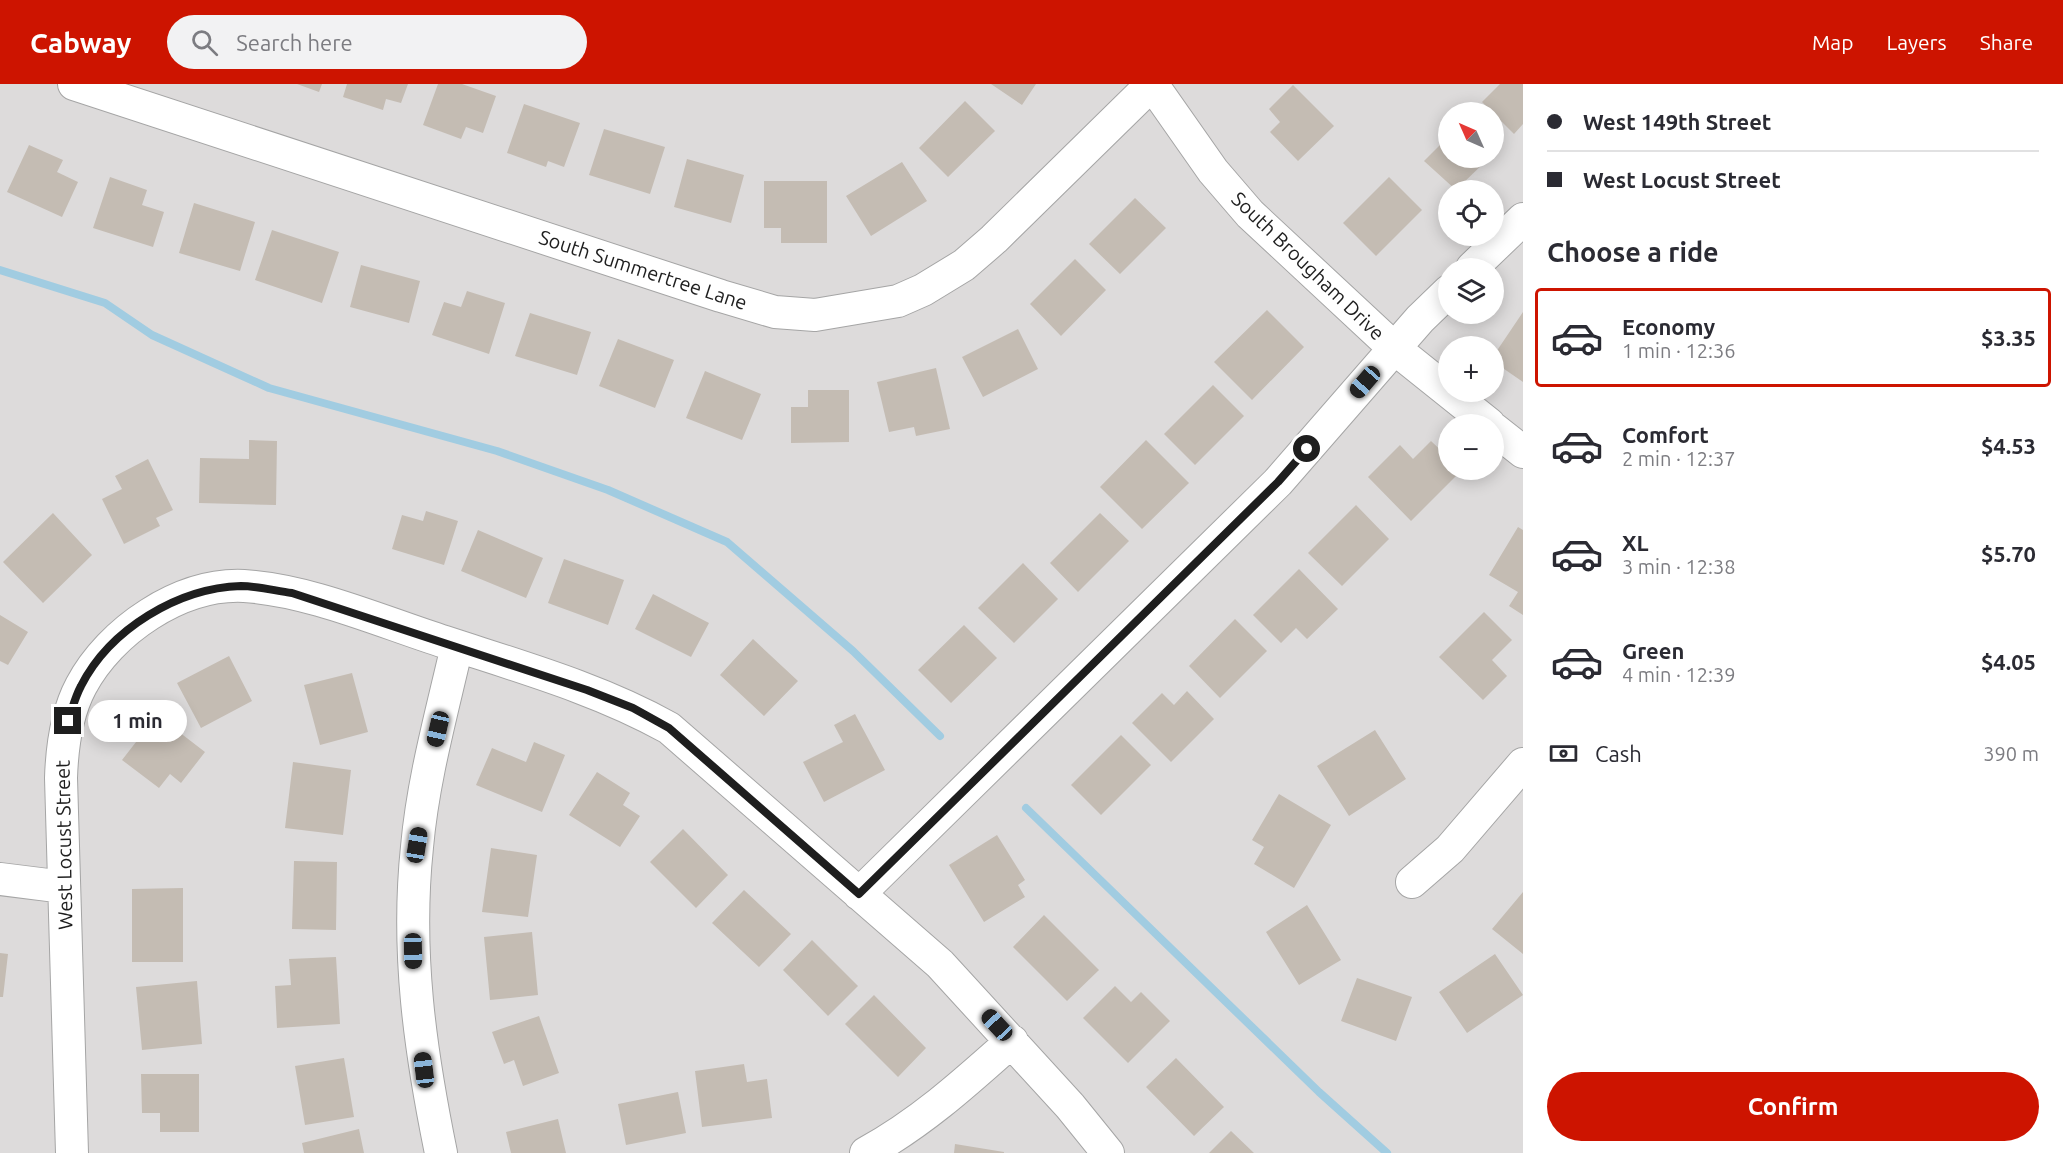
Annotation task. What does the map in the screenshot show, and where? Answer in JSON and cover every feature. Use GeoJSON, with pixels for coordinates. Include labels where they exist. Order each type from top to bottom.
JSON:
{"type":"FeatureCollection","features":[{"type":"Feature","properties":{"kind":"street","name":"South Summertree Lane"},"geometry":{"type":"LineString","coordinates":[[74,84],[721,296],[775,312],[815,315],[841,313],[898,301],[924,290],[964,265],[1152,84]]}},
{"type":"Feature","properties":{"kind":"street","name":"South Brougham Drive"},"geometry":{"type":"LineString","coordinates":[[1152,84],[1213,171],[1250,214],[1394,348],[1476,414]]}},
{"type":"Feature","properties":{"kind":"street"},"geometry":{"type":"LineString","coordinates":[[1482,258],[1523,219]]}},
{"type":"Feature","properties":{"kind":"street"},"geometry":{"type":"LineString","coordinates":[[859,894],[1278,482],[1394,348],[1438,302]]}},
{"type":"Feature","properties":{"kind":"street"},"geometry":{"type":"LineString","coordinates":[[1504,437],[1523,452]]}},
{"type":"Feature","properties":{"kind":"street","name":"West Locust Street"},"geometry":{"type":"LineString","coordinates":[[72,1153],[61,778],[62,746],[68,721],[81,686],[106,650],[140,621],[174,602],[199,592],[242,586],[292,593],[457,646],[587,690],[633,708],[669,728],[940,964],[1012,1041],[1108,1153]]}},
{"type":"Feature","properties":{"kind":"street"},"geometry":{"type":"LineString","coordinates":[[441,1153],[424,1070],[414,987],[412,914],[417,845],[428,771],[457,646]]}},
{"type":"Feature","properties":{"kind":"street"},"geometry":{"type":"LineString","coordinates":[[1412,882],[1450,849],[1523,764]]}},
{"type":"Feature","properties":{"kind":"street"},"geometry":{"type":"LineString","coordinates":[[0,879],[64,886]]}},
{"type":"Feature","properties":{"kind":"street"},"geometry":{"type":"LineString","coordinates":[[867,1153],[894,1138],[944,1101],[1012,1041]]}},
{"type":"Feature","properties":{"kind":"shaded area"},"geometry":{"type":"Polygon","coordinates":[[[0,84],[1523,84],[1523,1153],[0,1153],[0,84]]]}},
{"type":"Feature","properties":{"kind":"building"},"geometry":{"type":"Polygon","coordinates":[[[297,84],[322,84],[319,92],[297,84]]]}},
{"type":"Feature","properties":{"kind":"building"},"geometry":{"type":"Polygon","coordinates":[[[347,84],[408,84],[401,103],[386,99],[383,110],[343,97],[347,84]]]}},
{"type":"Feature","properties":{"kind":"building"},"geometry":{"type":"Polygon","coordinates":[[[438,84],[462,84],[496,96],[483,133],[466,127],[461,139],[423,125],[438,84]]]}},
{"type":"Feature","properties":{"kind":"building"},"geometry":{"type":"Polygon","coordinates":[[[991,84],[1036,84],[1022,105],[991,84]]]}},
{"type":"Feature","properties":{"kind":"building"},"geometry":{"type":"Polygon","coordinates":[[[1500,84],[1523,84],[1523,124],[1514,134],[1504,124],[1504,102],[1482,102],[1500,84]]]}},
{"type":"Feature","properties":{"kind":"building"},"geometry":{"type":"Polygon","coordinates":[[[1293,85],[1334,126],[1298,161],[1270,132],[1280,122],[1269,109],[1293,85]]]}},
{"type":"Feature","properties":{"kind":"building"},"geometry":{"type":"Polygon","coordinates":[[[965,101],[995,131],[948,177],[919,148],[965,101]]]}},
{"type":"Feature","properties":{"kind":"building"},"geometry":{"type":"Polygon","coordinates":[[[524,104],[580,123],[564,167],[548,161],[546,167],[507,153],[524,104]]]}},
{"type":"Feature","properties":{"kind":"building"},"geometry":{"type":"Polygon","coordinates":[[[604,129],[665,147],[650,194],[589,175],[604,129]]]}},
{"type":"Feature","properties":{"kind":"building"},"geometry":{"type":"Polygon","coordinates":[[[29,145],[63,160],[57,172],[78,182],[62,217],[7,192],[29,145]]]}},
{"type":"Feature","properties":{"kind":"building"},"geometry":{"type":"Polygon","coordinates":[[[1438,147],[1438,168],[1479,168],[1466,180],[1445,180],[1424,161],[1438,147]]]}},
{"type":"Feature","properties":{"kind":"building"},"geometry":{"type":"Polygon","coordinates":[[[687,159],[744,175],[731,223],[674,207],[687,159]]]}},
{"type":"Feature","properties":{"kind":"building"},"geometry":{"type":"Polygon","coordinates":[[[902,162],[927,201],[871,236],[846,196],[902,162]]]}},
{"type":"Feature","properties":{"kind":"building"},"geometry":{"type":"Polygon","coordinates":[[[110,177],[147,190],[142,205],[164,212],[153,247],[93,228],[110,177]]]}},
{"type":"Feature","properties":{"kind":"building"},"geometry":{"type":"Polygon","coordinates":[[[1389,177],[1422,210],[1376,256],[1343,223],[1389,177]]]}},
{"type":"Feature","properties":{"kind":"building"},"geometry":{"type":"Polygon","coordinates":[[[764,181],[827,181],[827,243],[781,243],[781,228],[764,228],[764,181]]]}},
{"type":"Feature","properties":{"kind":"building"},"geometry":{"type":"Polygon","coordinates":[[[1135,198],[1166,228],[1120,274],[1089,244],[1135,198]]]}},
{"type":"Feature","properties":{"kind":"building"},"geometry":{"type":"Polygon","coordinates":[[[194,203],[255,222],[240,271],[179,253],[194,203]]]}},
{"type":"Feature","properties":{"kind":"building"},"geometry":{"type":"Polygon","coordinates":[[[272,230],[339,252],[322,303],[255,280],[272,230]]]}},
{"type":"Feature","properties":{"kind":"building"},"geometry":{"type":"Polygon","coordinates":[[[1075,259],[1106,290],[1061,336],[1030,304],[1075,259]]]}},
{"type":"Feature","properties":{"kind":"building"},"geometry":{"type":"Polygon","coordinates":[[[361,265],[420,281],[409,323],[350,307],[361,265]]]}},
{"type":"Feature","properties":{"kind":"building"},"geometry":{"type":"Polygon","coordinates":[[[467,291],[505,303],[489,354],[432,335],[444,302],[461,307],[467,291]]]}},
{"type":"Feature","properties":{"kind":"building"},"geometry":{"type":"Polygon","coordinates":[[[1267,310],[1304,347],[1252,400],[1214,362],[1267,310]]]}},
{"type":"Feature","properties":{"kind":"building"},"geometry":{"type":"Polygon","coordinates":[[[1523,312],[1523,382],[1504,369],[1504,340],[1523,312]]]}},
{"type":"Feature","properties":{"kind":"building"},"geometry":{"type":"Polygon","coordinates":[[[530,313],[591,332],[577,375],[515,356],[530,313]]]}},
{"type":"Feature","properties":{"kind":"building"},"geometry":{"type":"Polygon","coordinates":[[[1018,329],[1038,369],[983,397],[962,357],[1018,329]]]}},
{"type":"Feature","properties":{"kind":"building"},"geometry":{"type":"Polygon","coordinates":[[[618,339],[674,360],[655,408],[599,386],[618,339]]]}},
{"type":"Feature","properties":{"kind":"building"},"geometry":{"type":"Polygon","coordinates":[[[936,368],[950,429],[916,436],[914,427],[889,432],[877,382],[936,368]]]}},
{"type":"Feature","properties":{"kind":"building"},"geometry":{"type":"Polygon","coordinates":[[[705,371],[761,394],[742,440],[686,418],[705,371]]]}},
{"type":"Feature","properties":{"kind":"building"},"geometry":{"type":"Polygon","coordinates":[[[1213,385],[1244,416],[1195,465],[1164,434],[1213,385]]]}},
{"type":"Feature","properties":{"kind":"building"},"geometry":{"type":"Polygon","coordinates":[[[808,390],[849,390],[849,442],[791,443],[791,407],[808,407],[808,390]]]}},
{"type":"Feature","properties":{"kind":"building"},"geometry":{"type":"Polygon","coordinates":[[[249,440],[277,441],[276,505],[199,503],[200,458],[249,459],[249,440]]]}},
{"type":"Feature","properties":{"kind":"building"},"geometry":{"type":"Polygon","coordinates":[[[1146,440],[1189,483],[1142,529],[1100,487],[1146,440]]]}},
{"type":"Feature","properties":{"kind":"building"},"geometry":{"type":"Polygon","coordinates":[[[1431,441],[1438,448],[1438,480],[1452,480],[1411,521],[1368,477],[1400,445],[1413,459],[1431,441]]]}},
{"type":"Feature","properties":{"kind":"building"},"geometry":{"type":"Polygon","coordinates":[[[148,459],[173,510],[156,518],[160,526],[124,544],[102,499],[122,489],[115,476],[148,459]]]}},
{"type":"Feature","properties":{"kind":"building"},"geometry":{"type":"Polygon","coordinates":[[[1356,505],[1389,539],[1342,586],[1308,553],[1356,505]]]}},
{"type":"Feature","properties":{"kind":"building"},"geometry":{"type":"Polygon","coordinates":[[[426,511],[458,521],[444,565],[392,549],[402,515],[423,521],[426,511]]]}},
{"type":"Feature","properties":{"kind":"building"},"geometry":{"type":"Polygon","coordinates":[[[53,513],[92,555],[43,603],[3,562],[53,513]]]}},
{"type":"Feature","properties":{"kind":"building"},"geometry":{"type":"Polygon","coordinates":[[[1100,513],[1129,541],[1078,592],[1050,563],[1100,513]]]}},
{"type":"Feature","properties":{"kind":"building"},"geometry":{"type":"Polygon","coordinates":[[[1518,527],[1523,530],[1523,615],[1509,606],[1518,592],[1489,575],[1518,527]]]}},
{"type":"Feature","properties":{"kind":"building"},"geometry":{"type":"Polygon","coordinates":[[[478,530],[543,558],[526,598],[461,571],[478,530]]]}},
{"type":"Feature","properties":{"kind":"building"},"geometry":{"type":"Polygon","coordinates":[[[564,559],[624,580],[608,625],[548,603],[564,559]]]}},
{"type":"Feature","properties":{"kind":"building"},"geometry":{"type":"Polygon","coordinates":[[[1023,563],[1058,599],[1014,643],[978,608],[1023,563]]]}},
{"type":"Feature","properties":{"kind":"building"},"geometry":{"type":"Polygon","coordinates":[[[1299,569],[1338,609],[1307,639],[1296,628],[1281,643],[1253,615],[1299,569]]]}},
{"type":"Feature","properties":{"kind":"building"},"geometry":{"type":"Polygon","coordinates":[[[653,594],[709,623],[691,657],[635,629],[653,594]]]}},
{"type":"Feature","properties":{"kind":"building"},"geometry":{"type":"Polygon","coordinates":[[[1484,612],[1512,640],[1492,660],[1507,676],[1483,700],[1439,657],[1484,612]]]}},
{"type":"Feature","properties":{"kind":"building"},"geometry":{"type":"Polygon","coordinates":[[[0,615],[28,632],[8,665],[0,661],[0,615]]]}},
{"type":"Feature","properties":{"kind":"building"},"geometry":{"type":"Polygon","coordinates":[[[1235,619],[1267,651],[1220,698],[1189,666],[1235,619]]]}},
{"type":"Feature","properties":{"kind":"building"},"geometry":{"type":"Polygon","coordinates":[[[964,625],[997,658],[951,703],[918,670],[964,625]]]}},
{"type":"Feature","properties":{"kind":"building"},"geometry":{"type":"Polygon","coordinates":[[[753,639],[798,681],[764,716],[720,675],[753,639]]]}},
{"type":"Feature","properties":{"kind":"building"},"geometry":{"type":"Polygon","coordinates":[[[229,656],[252,701],[201,728],[177,683],[229,656]]]}},
{"type":"Feature","properties":{"kind":"building"},"geometry":{"type":"Polygon","coordinates":[[[352,673],[368,732],[320,745],[304,685],[352,673]]]}},
{"type":"Feature","properties":{"kind":"building"},"geometry":{"type":"Polygon","coordinates":[[[1187,691],[1214,719],[1171,762],[1132,723],[1162,693],[1174,705],[1187,691]]]}},
{"type":"Feature","properties":{"kind":"building"},"geometry":{"type":"Polygon","coordinates":[[[855,714],[885,770],[824,802],[803,762],[843,742],[834,725],[855,714]]]}},
{"type":"Feature","properties":{"kind":"building"},"geometry":{"type":"Polygon","coordinates":[[[157,715],[205,752],[181,783],[170,774],[159,788],[122,760],[157,715]]]}},
{"type":"Feature","properties":{"kind":"building"},"geometry":{"type":"Polygon","coordinates":[[[1375,730],[1406,779],[1349,816],[1317,766],[1375,730]]]}},
{"type":"Feature","properties":{"kind":"building"},"geometry":{"type":"Polygon","coordinates":[[[1121,735],[1151,765],[1101,815],[1071,785],[1121,735]]]}},
{"type":"Feature","properties":{"kind":"building"},"geometry":{"type":"Polygon","coordinates":[[[534,742],[565,755],[542,812],[476,785],[492,748],[526,762],[534,742]]]}},
{"type":"Feature","properties":{"kind":"building"},"geometry":{"type":"Polygon","coordinates":[[[293,762],[351,770],[343,835],[285,828],[293,762]]]}},
{"type":"Feature","properties":{"kind":"building"},"geometry":{"type":"Polygon","coordinates":[[[597,772],[630,793],[623,805],[640,816],[620,847],[569,815],[597,772]]]}},
{"type":"Feature","properties":{"kind":"building"},"geometry":{"type":"Polygon","coordinates":[[[1279,794],[1331,825],[1294,888],[1254,864],[1264,847],[1252,840],[1279,794]]]}},
{"type":"Feature","properties":{"kind":"building"},"geometry":{"type":"Polygon","coordinates":[[[683,829],[728,875],[696,908],[650,862],[683,829]]]}},
{"type":"Feature","properties":{"kind":"building"},"geometry":{"type":"Polygon","coordinates":[[[997,835],[1025,880],[1018,885],[1025,897],[984,922],[949,865],[997,835]]]}},
{"type":"Feature","properties":{"kind":"building"},"geometry":{"type":"Polygon","coordinates":[[[491,848],[537,855],[528,917],[482,912],[491,848]]]}},
{"type":"Feature","properties":{"kind":"building"},"geometry":{"type":"Polygon","coordinates":[[[294,861],[337,862],[336,930],[292,929],[294,861]]]}},
{"type":"Feature","properties":{"kind":"building"},"geometry":{"type":"Polygon","coordinates":[[[183,888],[183,962],[132,962],[132,889],[183,888]]]}},
{"type":"Feature","properties":{"kind":"building"},"geometry":{"type":"Polygon","coordinates":[[[744,890],[791,934],[759,967],[712,923],[744,890]]]}},
{"type":"Feature","properties":{"kind":"building"},"geometry":{"type":"Polygon","coordinates":[[[1523,892],[1523,954],[1492,929],[1523,892]]]}},
{"type":"Feature","properties":{"kind":"building"},"geometry":{"type":"Polygon","coordinates":[[[1307,905],[1341,960],[1299,985],[1266,932],[1307,905]]]}},
{"type":"Feature","properties":{"kind":"building"},"geometry":{"type":"Polygon","coordinates":[[[1044,915],[1099,970],[1067,1001],[1013,947],[1044,915]]]}},
{"type":"Feature","properties":{"kind":"building"},"geometry":{"type":"Polygon","coordinates":[[[532,932],[538,995],[490,1000],[484,937],[532,932]]]}},
{"type":"Feature","properties":{"kind":"building"},"geometry":{"type":"Polygon","coordinates":[[[812,940],[858,986],[828,1016],[783,970],[812,940]]]}},
{"type":"Feature","properties":{"kind":"building"},"geometry":{"type":"Polygon","coordinates":[[[0,953],[8,954],[3,997],[0,997],[0,953]]]}},
{"type":"Feature","properties":{"kind":"building"},"geometry":{"type":"Polygon","coordinates":[[[1495,954],[1523,995],[1467,1033],[1439,992],[1495,954]]]}},
{"type":"Feature","properties":{"kind":"building"},"geometry":{"type":"Polygon","coordinates":[[[336,957],[340,1024],[277,1028],[275,986],[291,985],[289,959],[336,957]]]}},
{"type":"Feature","properties":{"kind":"building"},"geometry":{"type":"Polygon","coordinates":[[[1357,978],[1412,997],[1396,1041],[1341,1021],[1357,978]]]}},
{"type":"Feature","properties":{"kind":"building"},"geometry":{"type":"Polygon","coordinates":[[[197,981],[202,1044],[142,1050],[136,987],[197,981]]]}},
{"type":"Feature","properties":{"kind":"building"},"geometry":{"type":"Polygon","coordinates":[[[1115,986],[1131,1002],[1141,992],[1170,1021],[1128,1063],[1083,1018],[1115,986]]]}},
{"type":"Feature","properties":{"kind":"building"},"geometry":{"type":"Polygon","coordinates":[[[874,995],[926,1048],[898,1077],[845,1024],[874,995]]]}},
{"type":"Feature","properties":{"kind":"building"},"geometry":{"type":"Polygon","coordinates":[[[539,1016],[559,1073],[523,1086],[514,1060],[504,1064],[492,1032],[539,1016]]]}},
{"type":"Feature","properties":{"kind":"building"},"geometry":{"type":"Polygon","coordinates":[[[344,1058],[354,1117],[305,1125],[295,1066],[344,1058]]]}},
{"type":"Feature","properties":{"kind":"building"},"geometry":{"type":"Polygon","coordinates":[[[1176,1058],[1224,1107],[1194,1136],[1146,1087],[1176,1058]]]}},
{"type":"Feature","properties":{"kind":"building"},"geometry":{"type":"Polygon","coordinates":[[[744,1064],[747,1082],[767,1079],[772,1118],[702,1127],[695,1071],[744,1064]]]}},
{"type":"Feature","properties":{"kind":"building"},"geometry":{"type":"Polygon","coordinates":[[[141,1074],[199,1074],[199,1132],[160,1132],[160,1113],[142,1113],[141,1074]]]}},
{"type":"Feature","properties":{"kind":"building"},"geometry":{"type":"Polygon","coordinates":[[[678,1092],[686,1133],[626,1145],[618,1104],[678,1092]]]}},
{"type":"Feature","properties":{"kind":"building"},"geometry":{"type":"Polygon","coordinates":[[[558,1119],[566,1153],[511,1153],[506,1132],[558,1119]]]}},
{"type":"Feature","properties":{"kind":"building"},"geometry":{"type":"Polygon","coordinates":[[[359,1129],[364,1153],[304,1153],[302,1143],[359,1129]]]}},
{"type":"Feature","properties":{"kind":"building"},"geometry":{"type":"Polygon","coordinates":[[[1231,1131],[1254,1153],[1209,1153],[1231,1131]]]}},
{"type":"Feature","properties":{"kind":"building"},"geometry":{"type":"Polygon","coordinates":[[[955,1144],[1004,1152],[1004,1153],[954,1153],[955,1144]]]}},
{"type":"Feature","properties":{"kind":"waterway"},"geometry":{"type":"LineString","coordinates":[[0,270],[105,303],[152,335],[269,388],[497,451],[608,490],[727,542],[853,651],[940,736]]}},
{"type":"Feature","properties":{"kind":"waterway"},"geometry":{"type":"LineString","coordinates":[[1026,808],[1319,1092],[1387,1153]]}},
{"type":"Feature","properties":{"kind":"route"},"geometry":{"type":"LineString","coordinates":[[68,721],[81,686],[106,650],[140,621],[174,602],[199,592],[242,586],[292,593],[457,646],[633,708],[669,728],[802,847],[859,894],[1278,482],[1307,449]]}}]}
